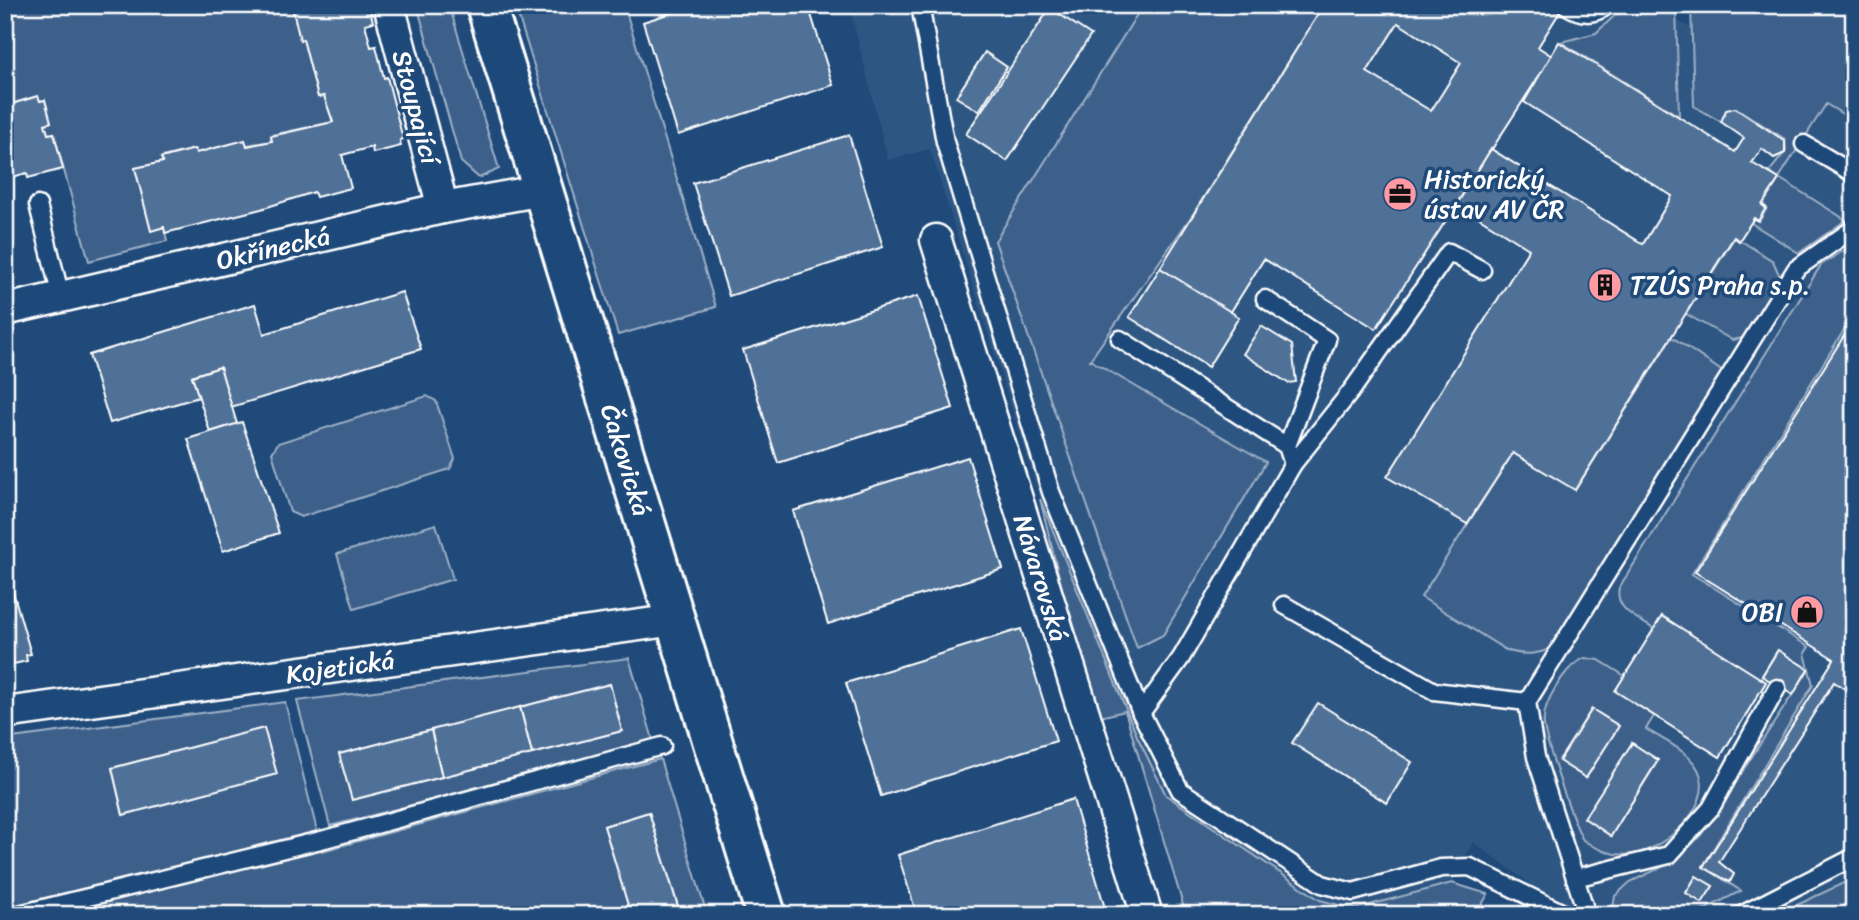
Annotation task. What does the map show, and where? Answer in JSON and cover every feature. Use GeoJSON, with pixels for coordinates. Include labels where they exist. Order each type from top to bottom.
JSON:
{"type":"FeatureCollection","features":[{"type":"Feature","properties":{"kind":"main road","name":"Čakovická"},"geometry":{"type":"LineString","coordinates":[[486,5],[766,915]]}},
{"type":"Feature","properties":{"kind":"street","name":"Stoupající"},"geometry":{"type":"LineString","coordinates":[[389,5],[443,208]]}},
{"type":"Feature","properties":{"kind":"street","name":"Okřínecká"},"geometry":{"type":"LineString","coordinates":[[5,310],[443,208],[543,190]]}},
{"type":"Feature","properties":{"kind":"street","name":"Návarovská"},"geometry":{"type":"LineString","coordinates":[[936,240],[1147,915]]}},
{"type":"Feature","properties":{"kind":"street","name":"Kojetická"},"geometry":{"type":"LineString","coordinates":[[5,713],[676,620]]}},
{"type":"Feature","properties":{"kind":"lane"},"geometry":{"type":"LineString","coordinates":[[920,5],[945,142],[1051,492],[1141,713],[1180,790],[1322,884],[1353,892],[1441,867],[1469,867],[1567,915]]}},
{"type":"Feature","properties":{"kind":"lane"},"geometry":{"type":"LineString","coordinates":[[1566,5],[1578,13],[1593,13],[1608,5]]}},
{"type":"Feature","properties":{"kind":"lane"},"geometry":{"type":"LineString","coordinates":[[1804,144],[1854,174]]}},
{"type":"Feature","properties":{"kind":"lane"},"geometry":{"type":"LineString","coordinates":[[37,205],[61,298]]}},
{"type":"Feature","properties":{"kind":"lane"},"geometry":{"type":"LineString","coordinates":[[1587,915],[1536,757],[1527,702],[1796,269],[1854,228]]}},
{"type":"Feature","properties":{"kind":"lane"},"geometry":{"type":"LineString","coordinates":[[1141,713],[1181,658],[1293,464],[1352,390],[1449,252],[1482,270]]}},
{"type":"Feature","properties":{"kind":"lane"},"geometry":{"type":"LineString","coordinates":[[1265,299],[1327,340],[1287,446],[1293,464]]}},
{"type":"Feature","properties":{"kind":"lane"},"geometry":{"type":"LineString","coordinates":[[1120,340],[1287,446]]}},
{"type":"Feature","properties":{"kind":"lane"},"geometry":{"type":"LineString","coordinates":[[1284,605],[1434,691],[1527,702]]}},
{"type":"Feature","properties":{"kind":"lane"},"geometry":{"type":"LineString","coordinates":[[1575,878],[1669,855],[1711,808],[1777,688]]}},
{"type":"Feature","properties":{"kind":"lane"},"geometry":{"type":"LineString","coordinates":[[15,915],[325,839],[662,747]]}},
{"type":"Feature","properties":{"kind":"lane"},"geometry":{"type":"LineString","coordinates":[[1741,915],[1854,857]]}},
{"type":"Feature","properties":{"kind":"shaded area"},"geometry":{"type":"Polygon","coordinates":[[[5,5],[300,5],[300,8],[293,11],[300,40],[303,39],[318,97],[324,96],[333,122],[271,135],[272,141],[196,153],[194,149],[162,157],[163,162],[135,168],[151,230],[164,227],[167,241],[89,261],[54,134],[48,134],[45,124],[51,122],[45,100],[40,101],[37,96],[5,106],[5,5]]]}},
{"type":"Feature","properties":{"kind":"shaded area"},"geometry":{"type":"Polygon","coordinates":[[[417,5],[449,5],[499,169],[479,178],[461,162],[417,5]]]}},
{"type":"Feature","properties":{"kind":"shaded area"},"geometry":{"type":"Polygon","coordinates":[[[515,5],[624,5],[716,307],[618,335],[515,5]]]}},
{"type":"Feature","properties":{"kind":"shaded area"},"geometry":{"type":"Polygon","coordinates":[[[849,5],[1650,5],[1854,121],[1854,878],[1776,915],[1573,915],[1473,842],[1452,883],[1354,909],[1320,900],[1166,795],[1137,736],[1040,499],[930,149],[888,160],[849,5]]]}},
{"type":"Feature","properties":{"kind":"shaded area"},"geometry":{"type":"Polygon","coordinates":[[[1143,5],[1324,5],[1193,214],[1090,360],[1266,462],[1163,635],[1137,648],[995,241],[1143,5]]]}},
{"type":"Feature","properties":{"kind":"shaded area"},"geometry":{"type":"Polygon","coordinates":[[[1626,5],[1676,5],[1679,116],[1561,42],[1596,33],[1626,5]]]}},
{"type":"Feature","properties":{"kind":"shaded area"},"geometry":{"type":"Polygon","coordinates":[[[1691,5],[1854,5],[1854,121],[1826,104],[1779,178],[1846,220],[1799,253],[1751,223],[1754,218],[1760,220],[1767,208],[1763,204],[1779,179],[1769,172],[1786,151],[1785,139],[1736,108],[1727,112],[1721,122],[1694,106],[1691,5]]]}},
{"type":"Feature","properties":{"kind":"shaded area"},"geometry":{"type":"Polygon","coordinates":[[[1735,237],[1773,261],[1782,281],[1748,337],[1732,340],[1686,314],[1735,237]]]}},
{"type":"Feature","properties":{"kind":"shaded area"},"geometry":{"type":"Polygon","coordinates":[[[1854,244],[1854,314],[1692,574],[1809,647],[1805,653],[1809,669],[1777,651],[1760,679],[1662,616],[1654,629],[1624,608],[1618,596],[1619,588],[1821,265],[1854,244]]]}},
{"type":"Feature","properties":{"kind":"shaded area"},"geometry":{"type":"Polygon","coordinates":[[[1672,337],[1723,372],[1559,645],[1533,654],[1506,650],[1421,597],[1513,453],[1576,489],[1672,337]]]}},
{"type":"Feature","properties":{"kind":"shaded area"},"geometry":{"type":"Polygon","coordinates":[[[427,396],[436,401],[455,459],[450,469],[301,517],[290,512],[272,453],[278,443],[427,396]]]}},
{"type":"Feature","properties":{"kind":"shaded area"},"geometry":{"type":"Polygon","coordinates":[[[1040,499],[1137,736],[1166,795],[1320,900],[1354,909],[1452,883],[1488,894],[1476,915],[1171,915],[1170,909],[1183,905],[1125,711],[1100,717],[1062,589],[1040,499]]]}},
{"type":"Feature","properties":{"kind":"shaded area"},"geometry":{"type":"Polygon","coordinates":[[[436,524],[453,579],[354,609],[337,554],[436,524]]]}},
{"type":"Feature","properties":{"kind":"shaded area"},"geometry":{"type":"Polygon","coordinates":[[[629,658],[654,743],[330,826],[297,701],[629,658]],[[610,684],[340,754],[352,800],[622,731],[610,684]]]}},
{"type":"Feature","properties":{"kind":"shaded area"},"geometry":{"type":"Polygon","coordinates":[[[1585,658],[1599,660],[1625,676],[1616,691],[1654,716],[1646,729],[1684,753],[1700,774],[1702,787],[1692,813],[1671,835],[1646,851],[1620,854],[1600,850],[1588,844],[1583,840],[1567,802],[1546,734],[1544,716],[1556,686],[1585,658]],[[1592,709],[1559,760],[1586,778],[1618,725],[1592,709]],[[1632,743],[1611,835],[1658,761],[1632,743]]]}},
{"type":"Feature","properties":{"kind":"shaded area"},"geometry":{"type":"Polygon","coordinates":[[[1809,669],[1813,685],[1703,866],[1741,891],[1694,915],[1612,915],[1615,896],[1630,882],[1677,860],[1701,835],[1809,669]],[[1696,876],[1686,893],[1702,902],[1713,886],[1696,876]]]}},
{"type":"Feature","properties":{"kind":"shaded area"},"geometry":{"type":"Polygon","coordinates":[[[285,702],[322,851],[660,759],[707,915],[681,915],[649,812],[604,826],[631,915],[7,915],[5,739],[285,702]],[[264,728],[112,768],[123,815],[276,774],[264,728]]]}},
{"type":"Feature","properties":{"kind":"shaded area"},"geometry":{"type":"Polygon","coordinates":[[[1854,878],[1854,915],[1776,915],[1854,878]]]}},
{"type":"Feature","properties":{"kind":"building"},"geometry":{"type":"Polygon","coordinates":[[[300,5],[369,5],[373,22],[365,24],[371,47],[376,46],[384,78],[387,77],[403,139],[400,140],[401,146],[373,153],[372,147],[342,155],[351,188],[316,197],[314,192],[261,209],[165,233],[164,227],[151,231],[135,168],[163,162],[161,158],[195,149],[196,153],[245,140],[247,146],[272,141],[271,136],[333,122],[324,96],[318,97],[303,39],[300,40],[293,10],[300,8],[300,5]]]}},
{"type":"Feature","properties":{"kind":"building"},"geometry":{"type":"Polygon","coordinates":[[[696,5],[808,5],[833,85],[678,135],[643,22],[696,5]]]}},
{"type":"Feature","properties":{"kind":"building"},"geometry":{"type":"Polygon","coordinates":[[[1324,5],[1553,5],[1561,10],[1538,47],[1552,56],[1376,329],[1264,259],[1230,313],[1160,268],[1324,5]],[[1398,23],[1367,72],[1431,111],[1461,63],[1398,23]]]}},
{"type":"Feature","properties":{"kind":"building"},"geometry":{"type":"Polygon","coordinates":[[[1050,8],[1091,35],[1007,161],[966,134],[1050,8]]]}},
{"type":"Feature","properties":{"kind":"building","name":"TZÚS Praha s.p."},"geometry":{"type":"Polygon","coordinates":[[[1559,42],[1735,152],[1744,138],[1721,122],[1726,110],[1735,108],[1785,141],[1785,153],[1774,158],[1762,149],[1752,163],[1779,179],[1762,205],[1766,208],[1758,221],[1754,218],[1739,241],[1734,237],[1575,490],[1513,453],[1467,524],[1387,477],[1529,249],[1457,204],[1491,149],[1643,244],[1672,196],[1524,102],[1559,42]]]}},
{"type":"Feature","properties":{"kind":"building"},"geometry":{"type":"Polygon","coordinates":[[[985,52],[1007,67],[979,111],[956,97],[985,52]]]}},
{"type":"Feature","properties":{"kind":"building"},"geometry":{"type":"Polygon","coordinates":[[[38,96],[40,101],[45,100],[51,122],[45,124],[48,134],[54,133],[63,169],[28,178],[27,173],[5,179],[5,106],[38,96]]]}},
{"type":"Feature","properties":{"kind":"building"},"geometry":{"type":"Polygon","coordinates":[[[849,135],[883,247],[729,296],[693,183],[849,135]]]}},
{"type":"Feature","properties":{"kind":"building"},"geometry":{"type":"Polygon","coordinates":[[[1160,268],[1239,317],[1208,367],[1129,317],[1160,268]]]}},
{"type":"Feature","properties":{"kind":"building"},"geometry":{"type":"Polygon","coordinates":[[[402,292],[421,349],[231,407],[220,367],[192,376],[199,397],[110,423],[89,355],[255,304],[264,334],[402,292]]]}},
{"type":"Feature","properties":{"kind":"building"},"geometry":{"type":"Polygon","coordinates":[[[918,296],[953,408],[778,463],[743,350],[918,296]]]}},
{"type":"Feature","properties":{"kind":"building","name":"OBI"},"geometry":{"type":"Polygon","coordinates":[[[1854,320],[1854,695],[1834,682],[1719,862],[1734,874],[1730,882],[1703,867],[1834,659],[1695,572],[1854,320]]]}},
{"type":"Feature","properties":{"kind":"building"},"geometry":{"type":"Polygon","coordinates":[[[1261,326],[1292,345],[1296,382],[1288,383],[1243,354],[1261,326]]]}},
{"type":"Feature","properties":{"kind":"building"},"geometry":{"type":"Polygon","coordinates":[[[220,367],[237,424],[210,432],[192,376],[220,367]]]}},
{"type":"Feature","properties":{"kind":"building"},"geometry":{"type":"Polygon","coordinates":[[[242,422],[279,533],[223,551],[188,439],[242,422]]]}},
{"type":"Feature","properties":{"kind":"building"},"geometry":{"type":"Polygon","coordinates":[[[968,457],[1003,569],[828,624],[793,511],[968,457]]]}},
{"type":"Feature","properties":{"kind":"building"},"geometry":{"type":"Polygon","coordinates":[[[5,564],[31,654],[26,655],[27,661],[5,666],[5,564]]]}},
{"type":"Feature","properties":{"kind":"building"},"geometry":{"type":"Polygon","coordinates":[[[1662,616],[1766,682],[1720,757],[1615,691],[1662,616]]]}},
{"type":"Feature","properties":{"kind":"building"},"geometry":{"type":"Polygon","coordinates":[[[1021,629],[1056,741],[881,796],[846,683],[1021,629]]]}},
{"type":"Feature","properties":{"kind":"building"},"geometry":{"type":"Polygon","coordinates":[[[1778,650],[1808,669],[1793,695],[1762,676],[1778,650]]]}},
{"type":"Feature","properties":{"kind":"building"},"geometry":{"type":"Polygon","coordinates":[[[610,684],[622,731],[532,754],[520,707],[610,684]]]}},
{"type":"Feature","properties":{"kind":"building"},"geometry":{"type":"Polygon","coordinates":[[[1318,703],[1412,762],[1387,803],[1292,743],[1318,703]]]}},
{"type":"Feature","properties":{"kind":"building"},"geometry":{"type":"Polygon","coordinates":[[[520,707],[532,754],[442,777],[431,730],[520,707]]]}},
{"type":"Feature","properties":{"kind":"building"},"geometry":{"type":"Polygon","coordinates":[[[1592,709],[1619,726],[1586,778],[1559,761],[1592,709]]]}},
{"type":"Feature","properties":{"kind":"building"},"geometry":{"type":"Polygon","coordinates":[[[264,728],[277,774],[123,815],[112,768],[264,728]]]}},
{"type":"Feature","properties":{"kind":"building"},"geometry":{"type":"Polygon","coordinates":[[[431,730],[442,777],[352,800],[339,754],[431,730]]]}},
{"type":"Feature","properties":{"kind":"building"},"geometry":{"type":"Polygon","coordinates":[[[1632,743],[1658,760],[1611,836],[1584,818],[1632,743]]]}},
{"type":"Feature","properties":{"kind":"building"},"geometry":{"type":"Polygon","coordinates":[[[1073,799],[1107,915],[917,915],[898,855],[1073,799]]]}},
{"type":"Feature","properties":{"kind":"building"},"geometry":{"type":"Polygon","coordinates":[[[649,812],[679,910],[664,915],[631,915],[604,826],[649,812]]]}},
{"type":"Feature","properties":{"kind":"building"},"geometry":{"type":"Polygon","coordinates":[[[1696,876],[1713,886],[1702,903],[1686,893],[1696,876]]]}},
{"type":"Feature","properties":{"kind":"place","name":"Historický ústav AV ČR"},"geometry":{"type":"Point","coordinates":[1400,194]}},
{"type":"Feature","properties":{"kind":"place","name":"TZÚS Praha s.p."},"geometry":{"type":"Point","coordinates":[1605,285]}},
{"type":"Feature","properties":{"kind":"place","name":"OBI"},"geometry":{"type":"Point","coordinates":[1807,612]}}]}
